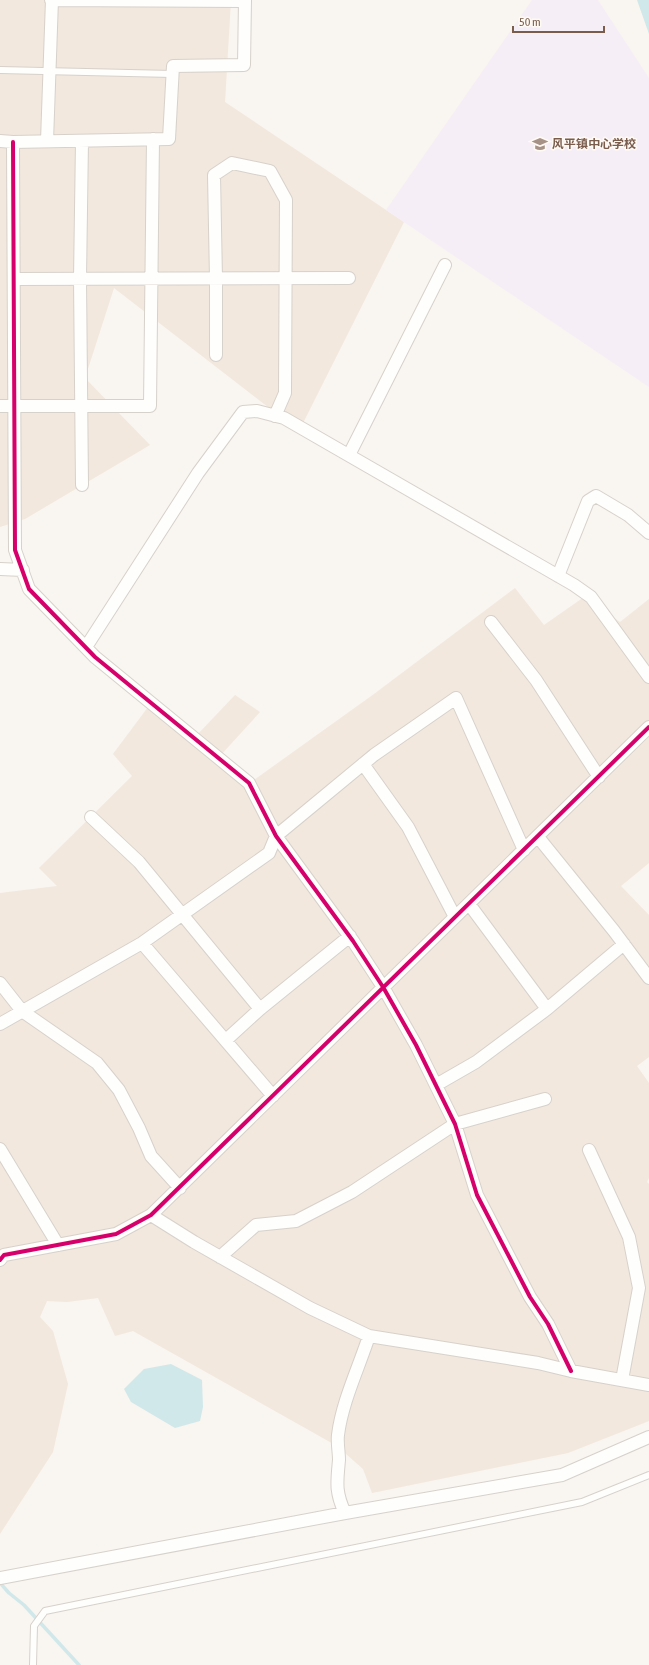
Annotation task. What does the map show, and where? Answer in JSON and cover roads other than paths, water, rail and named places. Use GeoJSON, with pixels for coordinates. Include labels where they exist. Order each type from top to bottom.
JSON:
{"type":"FeatureCollection","features":[{"type":"Feature","properties":{"kind":"street"},"geometry":{"type":"LineString","coordinates":[[0,141],[12,142],[169,139],[173,66],[244,65],[245,0],[51,0],[47,141]]}},
{"type":"Feature","properties":{"kind":"street"},"geometry":{"type":"LineString","coordinates":[[0,406],[150,406],[153,139]]}},
{"type":"Feature","properties":{"kind":"street"},"geometry":{"type":"LineString","coordinates":[[82,141],[80,279],[82,485]]}},
{"type":"Feature","properties":{"kind":"street"},"geometry":{"type":"LineString","coordinates":[[12,142],[15,550],[29,589],[95,657],[249,783],[276,836],[350,936],[383,987],[416,1045],[455,1124],[477,1196],[530,1297],[548,1324],[571,1371]]}},
{"type":"Feature","properties":{"kind":"street"},"geometry":{"type":"LineString","coordinates":[[216,355],[214,175],[232,163],[270,171],[286,200],[284,393],[276,416]]}},
{"type":"Feature","properties":{"kind":"street"},"geometry":{"type":"LineString","coordinates":[[349,456],[445,265]]}},
{"type":"Feature","properties":{"kind":"street"},"geometry":{"type":"LineString","coordinates":[[14,279],[349,278]]}},
{"type":"Feature","properties":{"kind":"street"},"geometry":{"type":"LineString","coordinates":[[86,647],[198,473],[243,412],[257,411],[284,418],[558,576],[591,597],[649,677]]}},
{"type":"Feature","properties":{"kind":"street"},"geometry":{"type":"LineString","coordinates":[[558,576],[588,501],[596,496],[628,515],[649,533]]}},
{"type":"Feature","properties":{"kind":"street"},"geometry":{"type":"LineString","coordinates":[[0,569],[23,570]]}},
{"type":"Feature","properties":{"kind":"street"},"geometry":{"type":"LineString","coordinates":[[491,622],[536,680],[599,777]]}},
{"type":"Feature","properties":{"kind":"street"},"geometry":{"type":"LineString","coordinates":[[0,1024],[142,943],[269,853],[276,836],[363,764],[456,698],[524,850]]}},
{"type":"Feature","properties":{"kind":"street"},"geometry":{"type":"LineString","coordinates":[[0,1260],[4,1254],[116,1234],[151,1215],[649,727]]}},
{"type":"Feature","properties":{"kind":"street"},"geometry":{"type":"LineString","coordinates":[[363,764],[408,827],[455,917]]}},
{"type":"Feature","properties":{"kind":"street"},"geometry":{"type":"LineString","coordinates":[[91,817],[139,862],[260,1009]]}},
{"type":"Feature","properties":{"kind":"street"},"geometry":{"type":"LineString","coordinates":[[538,837],[624,944],[649,978]]}},
{"type":"Feature","properties":{"kind":"street"},"geometry":{"type":"LineString","coordinates":[[269,853],[295,861]]}},
{"type":"Feature","properties":{"kind":"street"},"geometry":{"type":"LineString","coordinates":[[468,904],[547,1009]]}},
{"type":"Feature","properties":{"kind":"street"},"geometry":{"type":"LineString","coordinates":[[226,1040],[260,1009],[350,936]]}},
{"type":"Feature","properties":{"kind":"street"},"geometry":{"type":"LineString","coordinates":[[142,943],[273,1096]]}},
{"type":"Feature","properties":{"kind":"street"},"geometry":{"type":"LineString","coordinates":[[436,1085],[476,1062],[547,1009],[624,944]]}},
{"type":"Feature","properties":{"kind":"street"},"geometry":{"type":"LineString","coordinates":[[0,983],[22,1011],[97,1063],[119,1090],[139,1128],[151,1156],[180,1188]]}},
{"type":"Feature","properties":{"kind":"street"},"geometry":{"type":"LineString","coordinates":[[220,1257],[256,1226],[296,1221],[352,1192],[455,1124],[545,1099]]}},
{"type":"Feature","properties":{"kind":"street"},"geometry":{"type":"LineString","coordinates":[[0,1149],[58,1245]]}},
{"type":"Feature","properties":{"kind":"street"},"geometry":{"type":"LineString","coordinates":[[589,1150],[629,1237],[639,1288],[622,1380]]}},
{"type":"Feature","properties":{"kind":"street"},"geometry":{"type":"LineString","coordinates":[[151,1215],[220,1257],[310,1308],[369,1336],[538,1363],[571,1371],[649,1385]]}},
{"type":"Feature","properties":{"kind":"street"},"geometry":{"type":"LineString","coordinates":[[345,1513],[336,1489],[339,1458],[338,1436],[344,1408],[369,1336]]}},
{"type":"Feature","properties":{"kind":"street"},"geometry":{"type":"LineString","coordinates":[[0,1578],[345,1513],[562,1475],[649,1437]]}},
{"type":"Feature","properties":{"kind":"lane"},"geometry":{"type":"LineString","coordinates":[[0,70],[172,74]]}},
{"type":"Feature","properties":{"kind":"lane"},"geometry":{"type":"LineString","coordinates":[[33,1665],[34,1626],[45,1611],[582,1502],[649,1475]]}},
{"type":"Feature","properties":{"kind":"water"},"geometry":{"type":"Polygon","coordinates":[[[637,0],[649,0],[649,34],[637,0]]]}},
{"type":"Feature","properties":{"kind":"water"},"geometry":{"type":"Polygon","coordinates":[[[171,1364],[202,1380],[203,1407],[200,1421],[175,1428],[131,1402],[124,1389],[144,1369],[171,1364]]]}},
{"type":"Feature","properties":{"kind":"waterway"},"geometry":{"type":"LineString","coordinates":[[0,1583],[9,1593],[24,1605],[79,1665]]}},
{"type":"Feature","properties":{"kind":"place","name":"风平镇中心学校"},"geometry":{"type":"Point","coordinates":[540,144]}}]}
